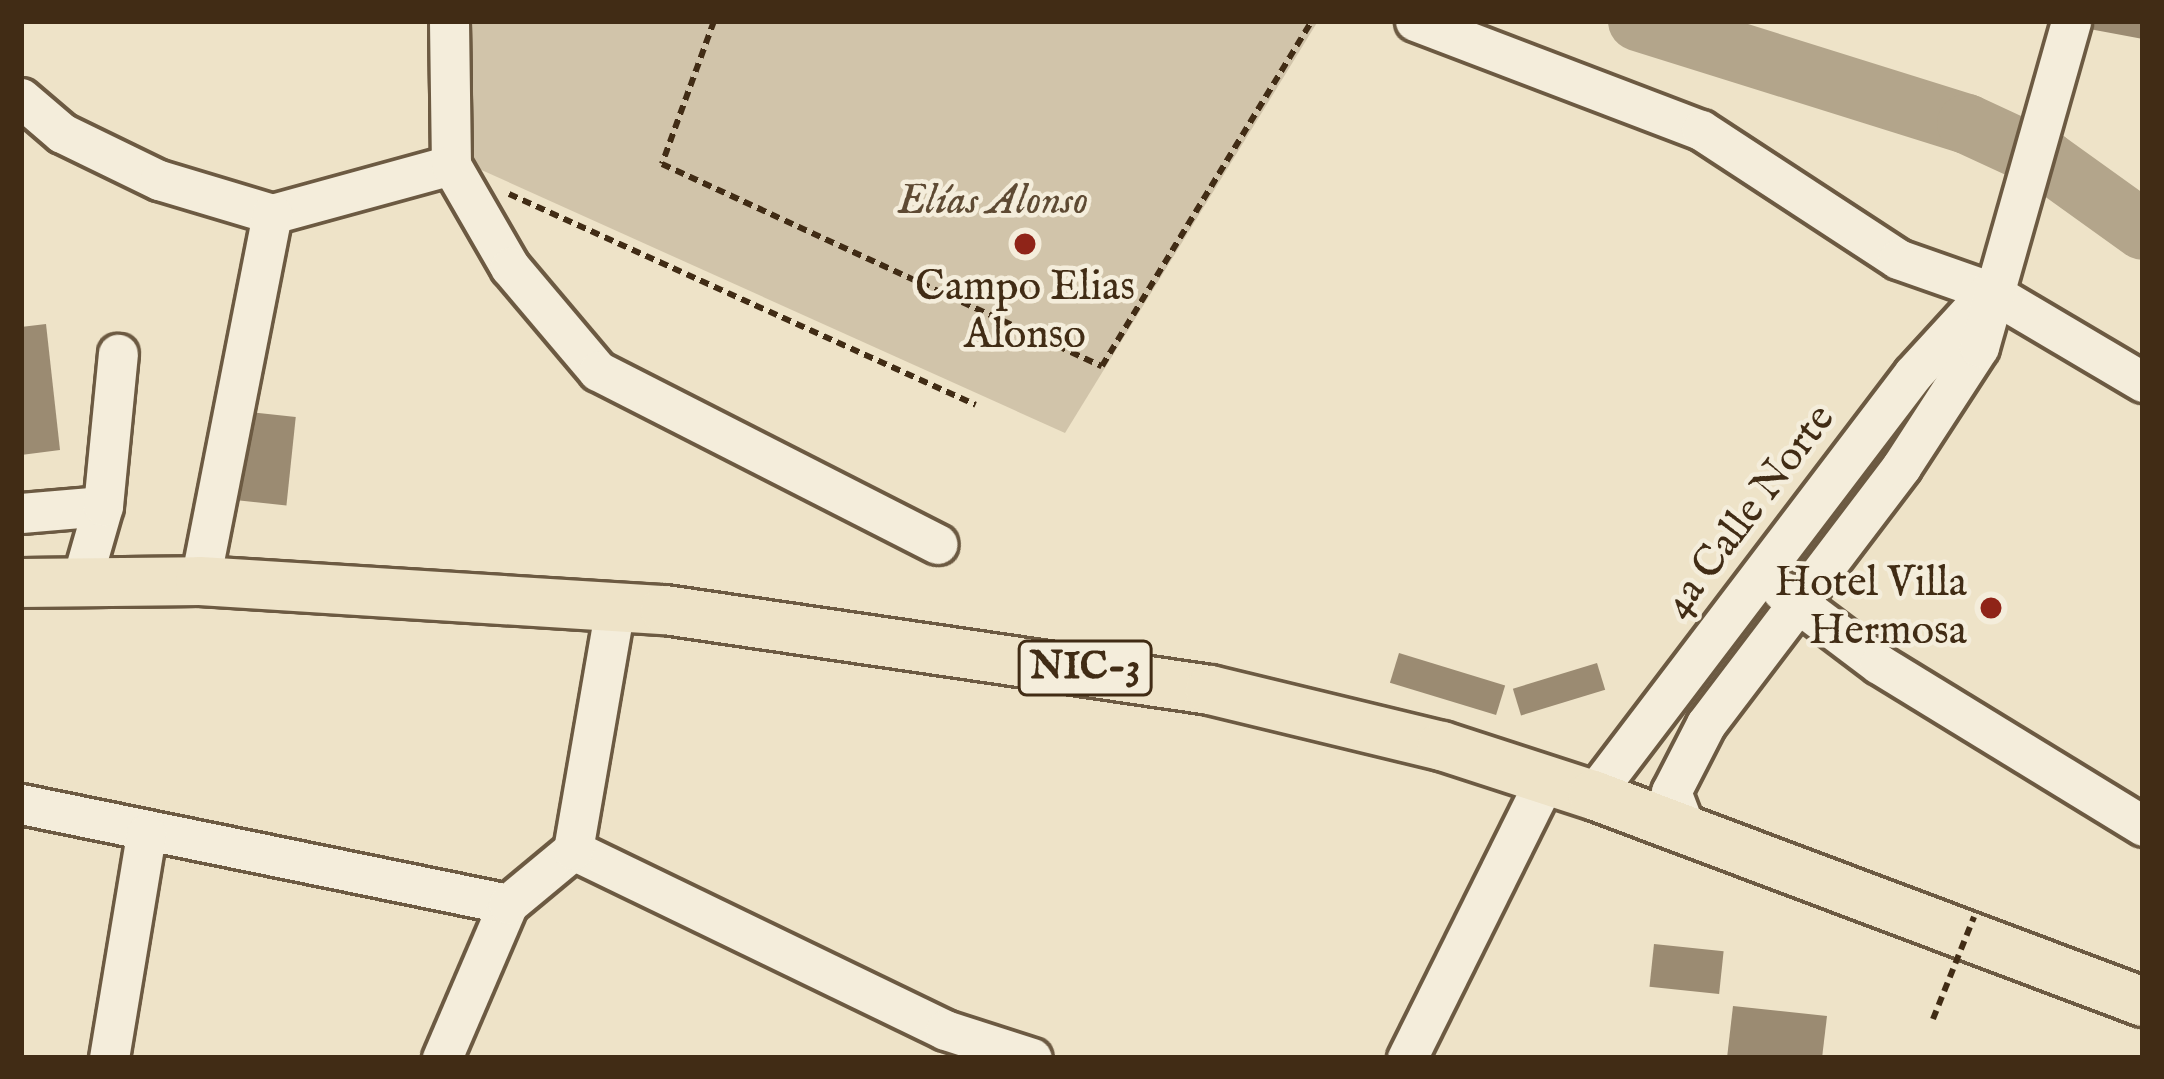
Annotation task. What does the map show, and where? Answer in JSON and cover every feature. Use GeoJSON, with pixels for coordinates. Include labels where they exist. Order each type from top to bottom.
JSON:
{"type":"FeatureCollection","features":[{"type":"Feature","properties":{"kind":"main road","name":"NIC-3"},"geometry":{"type":"LineString","coordinates":[[21,583],[200,581],[615,607],[1011,656],[1210,690],[1442,746],[1593,795],[2143,1002]]}},
{"type":"Feature","properties":{"kind":"street"},"geometry":{"type":"LineString","coordinates":[[449,21],[451,165],[510,267],[598,371],[938,544]]}},
{"type":"Feature","properties":{"kind":"street"},"geometry":{"type":"LineString","coordinates":[[1415,21],[1701,130],[1898,259],[1993,278],[2143,382]]}},
{"type":"Feature","properties":{"kind":"street","name":"4a Calle Norte"},"geometry":{"type":"LineString","coordinates":[[1685,828],[1673,810],[1678,773],[1954,391],[1979,347],[1993,278],[2055,89],[2072,21]]}},
{"type":"Feature","properties":{"kind":"street"},"geometry":{"type":"LineString","coordinates":[[21,98],[62,133],[159,180],[272,214],[451,165]]}},
{"type":"Feature","properties":{"kind":"street"},"geometry":{"type":"LineString","coordinates":[[200,581],[272,214]]}},
{"type":"Feature","properties":{"kind":"street","name":"4a Calle Norte"},"geometry":{"type":"LineString","coordinates":[[1593,795],[1913,374],[1993,278]]}},
{"type":"Feature","properties":{"kind":"street"},"geometry":{"type":"LineString","coordinates":[[82,579],[103,506],[118,354]]}},
{"type":"Feature","properties":{"kind":"street"},"geometry":{"type":"LineString","coordinates":[[21,513],[103,506]]}},
{"type":"Feature","properties":{"kind":"street"},"geometry":{"type":"LineString","coordinates":[[1760,581],[1801,600],[1879,664],[2143,826]]}},
{"type":"Feature","properties":{"kind":"street"},"geometry":{"type":"LineString","coordinates":[[442,1058],[508,904],[573,850],[615,607]]}},
{"type":"Feature","properties":{"kind":"street"},"geometry":{"type":"LineString","coordinates":[[1407,1058],[1545,780]]}},
{"type":"Feature","properties":{"kind":"street"},"geometry":{"type":"LineString","coordinates":[[21,804],[146,834],[508,904]]}},
{"type":"Feature","properties":{"kind":"street"},"geometry":{"type":"LineString","coordinates":[[109,1058],[146,834]]}},
{"type":"Feature","properties":{"kind":"street"},"geometry":{"type":"LineString","coordinates":[[573,850],[954,1044],[1032,1058]]}},
{"type":"Feature","properties":{"kind":"path"},"geometry":{"type":"LineString","coordinates":[[714,21],[662,164],[1102,366],[1312,21]]}},
{"type":"Feature","properties":{"kind":"path"},"geometry":{"type":"LineString","coordinates":[[451,165],[976,405]]}},
{"type":"Feature","properties":{"kind":"path"},"geometry":{"type":"LineString","coordinates":[[1933,1019],[1974,917]]}},
{"type":"Feature","properties":{"kind":"green space","name":"Elías Alonso"},"geometry":{"type":"Polygon","coordinates":[[[449,21],[1318,21],[1065,433],[477,168],[447,102],[449,21]]]}},
{"type":"Feature","properties":{"kind":"building"},"geometry":{"type":"Polygon","coordinates":[[[2086,21],[2143,21],[2143,39],[2084,28],[2086,21]]]}},
{"type":"Feature","properties":{"kind":"building"},"geometry":{"type":"Polygon","coordinates":[[[46,324],[60,450],[21,455],[21,327],[46,324]]]}},
{"type":"Feature","properties":{"kind":"building"},"geometry":{"type":"Polygon","coordinates":[[[249,412],[296,417],[286,505],[240,501],[249,412]]]}},
{"type":"Feature","properties":{"kind":"building"},"geometry":{"type":"Polygon","coordinates":[[[1399,653],[1505,685],[1496,715],[1390,683],[1399,653]]]}},
{"type":"Feature","properties":{"kind":"building"},"geometry":{"type":"Polygon","coordinates":[[[1597,663],[1605,690],[1521,716],[1513,689],[1597,663]]]}},
{"type":"Feature","properties":{"kind":"building"},"geometry":{"type":"Polygon","coordinates":[[[1654,944],[1724,951],[1719,994],[1650,987],[1654,944]]]}},
{"type":"Feature","properties":{"kind":"building"},"geometry":{"type":"Polygon","coordinates":[[[1733,1006],[1827,1016],[1822,1058],[1727,1058],[1733,1006]]]}},
{"type":"Feature","properties":{"kind":"waterway"},"geometry":{"type":"LineString","coordinates":[[1638,21],[1967,124],[2047,161],[2143,230]]}},
{"type":"Feature","properties":{"kind":"place","name":"Campo Elias Alonso"},"geometry":{"type":"Point","coordinates":[1025,244]}},
{"type":"Feature","properties":{"kind":"place","name":"Hotel Villa Hermosa"},"geometry":{"type":"Point","coordinates":[1991,608]}}]}
